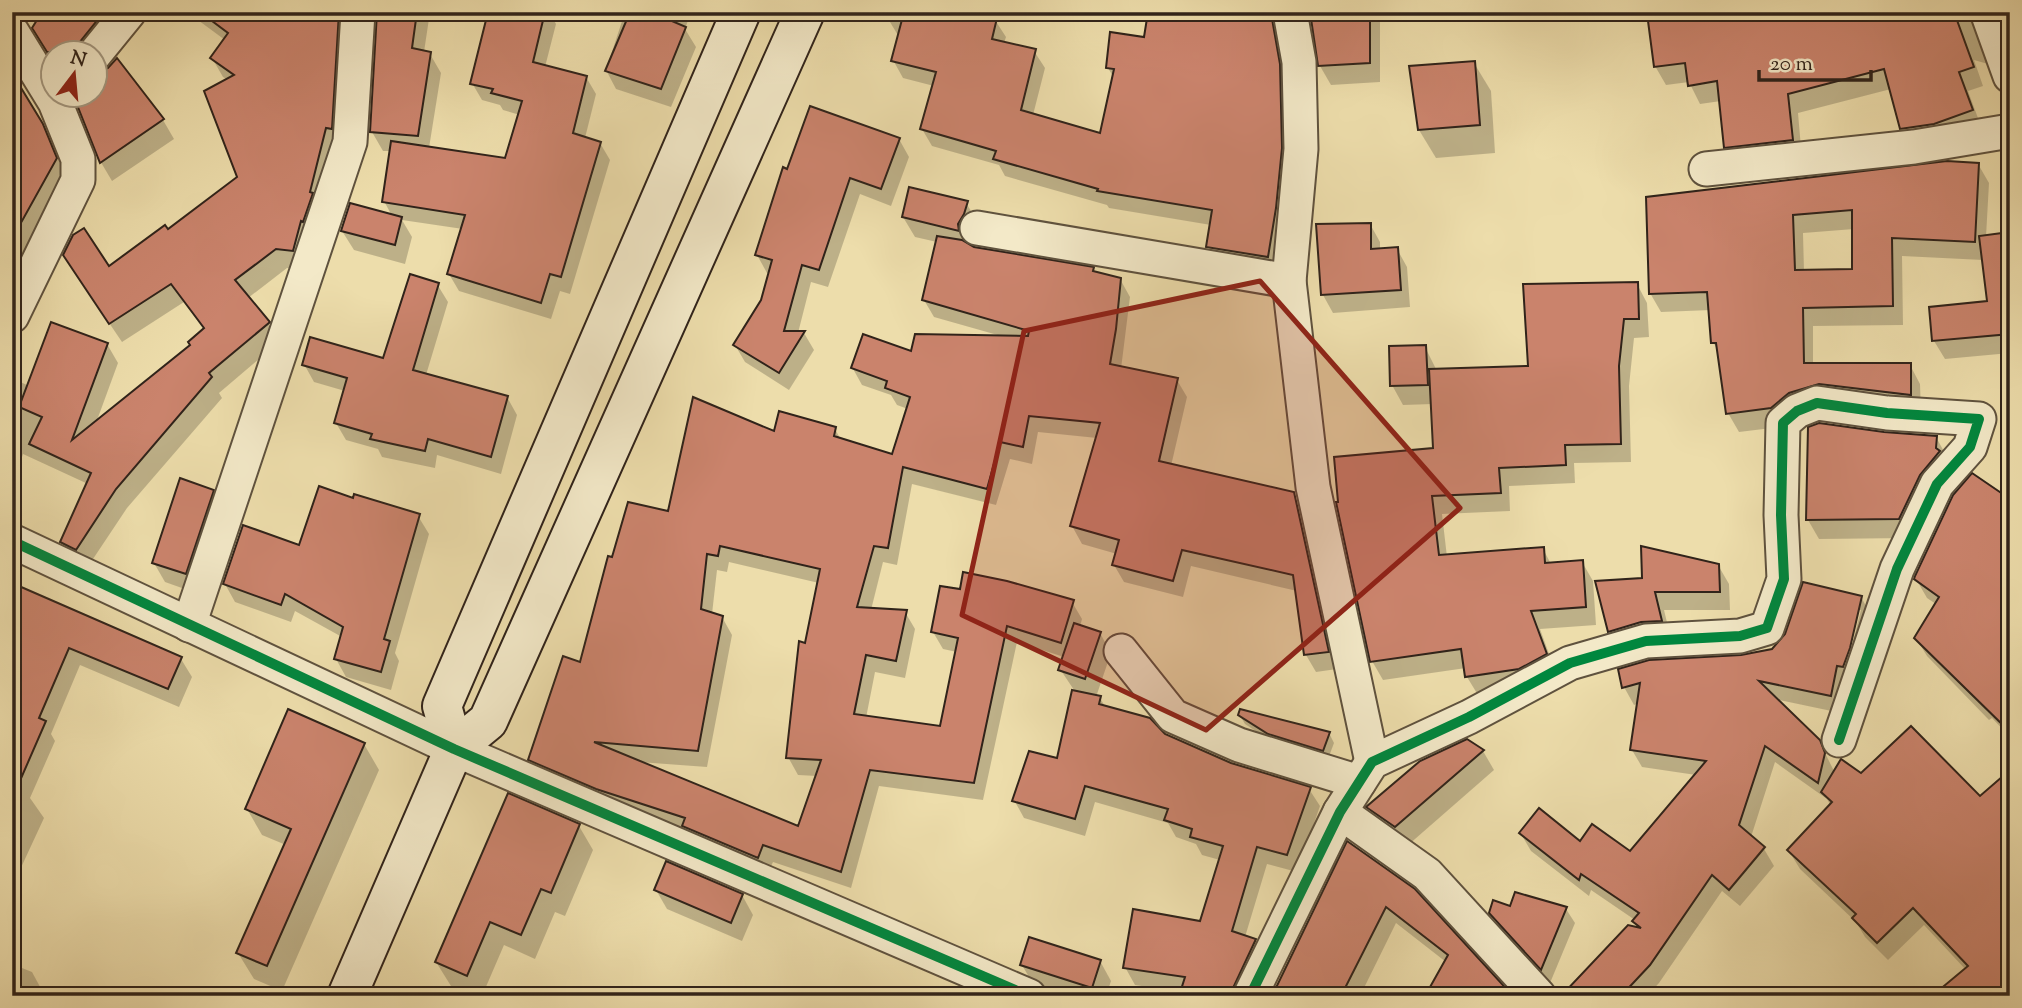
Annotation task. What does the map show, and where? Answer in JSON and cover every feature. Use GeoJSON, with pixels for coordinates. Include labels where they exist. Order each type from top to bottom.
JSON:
{"type":"FeatureCollection","features":[{"type":"Feature","properties":{"kind":"street"},"geometry":{"type":"LineString","coordinates":[[108,38],[129,12]]}},
{"type":"Feature","properties":{"kind":"street"},"geometry":{"type":"LineString","coordinates":[[189,625],[350,142],[358,12]]}},
{"type":"Feature","properties":{"kind":"street"},"geometry":{"type":"LineString","coordinates":[[454,749],[442,706],[741,12]]}},
{"type":"Feature","properties":{"kind":"street"},"geometry":{"type":"LineString","coordinates":[[347,996],[454,749],[488,720],[805,12]]}},
{"type":"Feature","properties":{"kind":"street"},"geometry":{"type":"LineString","coordinates":[[1290,12],[1299,62],[1301,149],[1289,281],[1313,487],[1366,772]]}},
{"type":"Feature","properties":{"kind":"street"},"geometry":{"type":"LineString","coordinates":[[1987,12],[2010,76]]}},
{"type":"Feature","properties":{"kind":"street"},"geometry":{"type":"LineString","coordinates":[[12,32],[38,69]]}},
{"type":"Feature","properties":{"kind":"street"},"geometry":{"type":"LineString","coordinates":[[12,316],[78,180],[78,159],[61,108]]}},
{"type":"Feature","properties":{"kind":"street"},"geometry":{"type":"LineString","coordinates":[[1706,169],[1914,147],[2010,131]]}},
{"type":"Feature","properties":{"kind":"street"},"geometry":{"type":"LineString","coordinates":[[977,228],[1289,281]]}},
{"type":"Feature","properties":{"kind":"street"},"geometry":{"type":"LineString","coordinates":[[1250,996],[1340,812],[1366,772],[1570,663],[1646,641],[1740,636],[1767,628],[1784,579],[1781,515],[1783,423],[1797,411],[1817,403],[1887,413],[1979,419],[1970,447],[1937,484],[1897,569],[1839,740]]}},
{"type":"Feature","properties":{"kind":"street"},"geometry":{"type":"LineString","coordinates":[[12,541],[454,749],[1029,996]]}},
{"type":"Feature","properties":{"kind":"street"},"geometry":{"type":"LineString","coordinates":[[1121,651],[1173,716],[1239,745],[1366,772]]}},
{"type":"Feature","properties":{"kind":"street"},"geometry":{"type":"LineString","coordinates":[[1340,812],[1427,874],[1539,996]]}},
{"type":"Feature","properties":{"kind":"highlighted area"},"geometry":{"type":"Polygon","coordinates":[[[1260,281],[1460,508],[1206,730],[962,615],[1024,331],[1260,281]]]}},
{"type":"Feature","properties":{"kind":"building"},"geometry":{"type":"Polygon","coordinates":[[[42,12],[104,12],[83,38],[38,38],[32,28],[42,12]]]}},
{"type":"Feature","properties":{"kind":"building"},"geometry":{"type":"Polygon","coordinates":[[[200,12],[339,12],[332,129],[326,128],[310,192],[313,193],[303,222],[301,221],[293,251],[276,249],[235,280],[270,322],[209,373],[212,377],[116,489],[76,550],[60,542],[91,473],[29,444],[42,417],[19,407],[51,322],[108,343],[72,440],[190,345],[188,342],[204,328],[171,284],[109,324],[63,255],[73,235],[84,228],[109,266],[165,225],[168,229],[237,177],[204,91],[234,75],[210,58],[228,33],[200,12]]]}},
{"type":"Feature","properties":{"kind":"building"},"geometry":{"type":"Polygon","coordinates":[[[377,12],[417,12],[412,48],[431,52],[418,136],[370,132],[377,12]]]}},
{"type":"Feature","properties":{"kind":"building"},"geometry":{"type":"Polygon","coordinates":[[[488,12],[545,12],[533,62],[587,76],[573,133],[601,142],[561,277],[550,274],[541,303],[447,274],[465,215],[382,202],[391,141],[505,158],[522,101],[491,93],[493,89],[470,84],[488,12]]]}},
{"type":"Feature","properties":{"kind":"building"},"geometry":{"type":"Polygon","coordinates":[[[630,12],[651,12],[686,27],[661,89],[605,71],[630,12]]]}},
{"type":"Feature","properties":{"kind":"building"},"geometry":{"type":"Polygon","coordinates":[[[904,12],[970,12],[997,18],[992,39],[1036,49],[1021,110],[1100,133],[1114,69],[1106,68],[1110,32],[1144,37],[1148,12],[1205,12],[1204,17],[1271,13],[1280,64],[1282,148],[1268,257],[1206,247],[1212,210],[1097,191],[1098,189],[993,159],[996,151],[920,129],[936,72],[891,61],[904,12]]]}},
{"type":"Feature","properties":{"kind":"building"},"geometry":{"type":"Polygon","coordinates":[[[1310,12],[1370,12],[1370,63],[1318,66],[1310,12]]]}},
{"type":"Feature","properties":{"kind":"building"},"geometry":{"type":"Polygon","coordinates":[[[1782,12],[1954,12],[1974,67],[1959,72],[1973,110],[1934,124],[1900,129],[1884,69],[1788,94],[1793,140],[1724,148],[1717,81],[1688,86],[1685,63],[1654,67],[1648,21],[1711,13],[1712,19],[1782,12]]]}},
{"type":"Feature","properties":{"kind":"building"},"geometry":{"type":"Polygon","coordinates":[[[117,58],[164,119],[100,163],[78,108],[108,108],[108,68],[117,58]]]}},
{"type":"Feature","properties":{"kind":"building"},"geometry":{"type":"Polygon","coordinates":[[[1475,61],[1480,125],[1418,130],[1409,66],[1475,61]]]}},
{"type":"Feature","properties":{"kind":"building"},"geometry":{"type":"Polygon","coordinates":[[[12,73],[43,124],[57,158],[12,239],[12,73]]]}},
{"type":"Feature","properties":{"kind":"building"},"geometry":{"type":"Polygon","coordinates":[[[810,106],[900,138],[881,189],[850,178],[819,270],[802,265],[784,331],[805,331],[779,373],[733,345],[761,300],[772,260],[755,255],[783,167],[787,169],[810,106]]]}},
{"type":"Feature","properties":{"kind":"building"},"geometry":{"type":"Polygon","coordinates":[[[1947,161],[1979,163],[1975,242],[1892,238],[1893,306],[1803,308],[1804,363],[1911,363],[1911,395],[1819,384],[1789,393],[1771,408],[1726,414],[1716,343],[1711,343],[1707,292],[1649,294],[1646,197],[1947,161]],[[1852,210],[1793,215],[1795,270],[1852,269],[1852,210]]]}},
{"type":"Feature","properties":{"kind":"building"},"geometry":{"type":"Polygon","coordinates":[[[909,187],[968,201],[958,224],[959,231],[902,217],[909,187]]]}},
{"type":"Feature","properties":{"kind":"building"},"geometry":{"type":"Polygon","coordinates":[[[350,203],[402,217],[395,245],[341,231],[350,203]]]}},
{"type":"Feature","properties":{"kind":"building"},"geometry":{"type":"Polygon","coordinates":[[[1371,223],[1371,249],[1398,247],[1401,290],[1321,295],[1316,224],[1371,223]]]}},
{"type":"Feature","properties":{"kind":"building"},"geometry":{"type":"Polygon","coordinates":[[[2010,232],[2010,334],[1932,341],[1929,307],[1987,301],[1979,236],[2010,232]]]}},
{"type":"Feature","properties":{"kind":"building"},"geometry":{"type":"Polygon","coordinates":[[[937,236],[962,240],[974,247],[1094,267],[1093,271],[1121,278],[1110,364],[1178,378],[1159,461],[1294,492],[1329,652],[1304,655],[1293,575],[1182,550],[1173,581],[1112,565],[1119,540],[1070,526],[1100,423],[1029,416],[1023,447],[1000,442],[987,489],[903,467],[888,548],[874,546],[857,607],[907,610],[896,661],[866,655],[854,714],[940,726],[958,638],[931,632],[940,586],[960,589],[963,572],[1074,600],[1061,643],[1007,626],[974,783],[870,770],[841,872],[763,845],[758,858],[682,826],[685,818],[596,789],[528,760],[563,656],[580,662],[608,556],[612,557],[628,502],[668,511],[693,397],[774,431],[779,411],[836,427],[834,436],[892,454],[910,397],[885,388],[887,381],[851,368],[863,334],[911,351],[915,334],[1028,336],[1029,331],[922,300],[937,236]],[[720,546],[718,556],[707,554],[701,609],[723,616],[698,751],[594,742],[798,826],[821,760],[786,758],[799,641],[805,643],[820,569],[720,546]]]}},
{"type":"Feature","properties":{"kind":"building"},"geometry":{"type":"Polygon","coordinates":[[[410,274],[439,283],[413,370],[508,396],[491,457],[428,439],[425,451],[370,439],[372,434],[334,423],[347,378],[302,365],[310,337],[383,358],[410,274]]]}},
{"type":"Feature","properties":{"kind":"building"},"geometry":{"type":"Polygon","coordinates":[[[1638,282],[1639,319],[1624,319],[1619,366],[1621,444],[1565,445],[1566,465],[1499,468],[1501,493],[1432,496],[1439,555],[1544,547],[1545,563],[1583,560],[1586,607],[1531,611],[1547,654],[1519,669],[1465,677],[1461,649],[1370,662],[1336,502],[1334,457],[1433,448],[1429,369],[1528,366],[1523,284],[1638,282]]]}},
{"type":"Feature","properties":{"kind":"building"},"geometry":{"type":"Polygon","coordinates":[[[1426,345],[1428,385],[1390,386],[1389,346],[1426,345]]]}},
{"type":"Feature","properties":{"kind":"building"},"geometry":{"type":"Polygon","coordinates":[[[1819,423],[1937,436],[1936,448],[1940,451],[1920,475],[1899,519],[1806,520],[1808,427],[1819,423]]]}},
{"type":"Feature","properties":{"kind":"building"},"geometry":{"type":"Polygon","coordinates":[[[1972,473],[2010,499],[2010,732],[1914,638],[1939,597],[1914,579],[1915,576],[1953,495],[1972,473]]]}},
{"type":"Feature","properties":{"kind":"building"},"geometry":{"type":"Polygon","coordinates":[[[180,478],[214,490],[186,574],[152,563],[180,478]]]}},
{"type":"Feature","properties":{"kind":"building"},"geometry":{"type":"Polygon","coordinates":[[[319,486],[353,498],[354,494],[420,514],[384,639],[390,641],[381,672],[334,659],[343,627],[285,594],[281,605],[223,584],[243,525],[299,545],[319,486]]]}},
{"type":"Feature","properties":{"kind":"building"},"geometry":{"type":"Polygon","coordinates":[[[1641,546],[1719,564],[1720,592],[1655,592],[1662,621],[1641,622],[1608,632],[1595,581],[1642,578],[1641,546]]]}},
{"type":"Feature","properties":{"kind":"building"},"geometry":{"type":"Polygon","coordinates":[[[1803,582],[1862,596],[1850,648],[1843,667],[1837,666],[1831,696],[1759,681],[1820,740],[1825,753],[1818,783],[1765,746],[1739,825],[1765,847],[1729,890],[1712,875],[1650,965],[1621,996],[1561,996],[1628,925],[1641,928],[1632,921],[1639,913],[1581,874],[1579,880],[1519,833],[1539,808],[1580,841],[1592,824],[1630,851],[1706,761],[1630,750],[1640,683],[1622,688],[1618,669],[1649,660],[1741,655],[1772,649],[1785,634],[1803,582]]]}},
{"type":"Feature","properties":{"kind":"building"},"geometry":{"type":"Polygon","coordinates":[[[12,583],[182,657],[168,689],[69,648],[39,718],[46,721],[12,799],[12,583]]]}},
{"type":"Feature","properties":{"kind":"building"},"geometry":{"type":"Polygon","coordinates":[[[1074,623],[1101,632],[1085,679],[1058,670],[1074,623]]]}},
{"type":"Feature","properties":{"kind":"building"},"geometry":{"type":"Polygon","coordinates":[[[1072,690],[1101,696],[1099,704],[1150,718],[1165,734],[1231,763],[1311,787],[1287,855],[1257,847],[1232,931],[1256,939],[1231,996],[1179,996],[1185,977],[1123,968],[1133,909],[1200,921],[1223,846],[1190,837],[1192,829],[1164,820],[1168,809],[1085,786],[1075,819],[1012,801],[1029,751],[1057,758],[1072,690]]]}},
{"type":"Feature","properties":{"kind":"building"},"geometry":{"type":"Polygon","coordinates":[[[288,709],[365,743],[267,966],[236,953],[291,829],[245,809],[288,709]]]}},
{"type":"Feature","properties":{"kind":"building"},"geometry":{"type":"Polygon","coordinates":[[[1240,709],[1330,732],[1323,751],[1268,734],[1238,715],[1240,709]]]}},
{"type":"Feature","properties":{"kind":"building"},"geometry":{"type":"Polygon","coordinates":[[[1911,726],[1980,796],[2010,770],[2010,996],[1932,996],[1968,966],[1913,908],[1877,943],[1852,918],[1856,914],[1787,850],[1832,802],[1821,792],[1841,759],[1861,773],[1911,726]]]}},
{"type":"Feature","properties":{"kind":"building"},"geometry":{"type":"Polygon","coordinates":[[[1467,739],[1484,750],[1395,827],[1366,807],[1420,761],[1467,739]]]}},
{"type":"Feature","properties":{"kind":"building"},"geometry":{"type":"Polygon","coordinates":[[[508,793],[580,824],[551,893],[541,889],[521,935],[490,922],[467,976],[435,962],[508,793]]]}},
{"type":"Feature","properties":{"kind":"building"},"geometry":{"type":"Polygon","coordinates":[[[1347,841],[1415,889],[1513,996],[1425,996],[1448,955],[1386,907],[1341,996],[1272,996],[1347,841]]]}},
{"type":"Feature","properties":{"kind":"building"},"geometry":{"type":"Polygon","coordinates":[[[666,861],[743,894],[731,923],[654,890],[666,861]]]}},
{"type":"Feature","properties":{"kind":"building"},"geometry":{"type":"Polygon","coordinates":[[[1515,892],[1567,907],[1541,970],[1489,913],[1493,900],[1510,906],[1515,892]]]}},
{"type":"Feature","properties":{"kind":"building"},"geometry":{"type":"Polygon","coordinates":[[[1029,937],[1101,960],[1092,988],[1020,965],[1029,937]]]}},
{"type":"Feature","properties":{"kind":"cycle path"},"geometry":{"type":"LineString","coordinates":[[1250,996],[1340,812],[1372,762],[1469,717],[1570,663],[1646,641],[1740,636],[1767,628],[1784,579],[1781,515],[1783,423],[1797,411],[1817,403],[1887,413],[1979,419],[1970,447],[1937,484],[1897,569],[1839,740]]}},
{"type":"Feature","properties":{"kind":"cycle path"},"geometry":{"type":"LineString","coordinates":[[12,541],[454,749],[1029,996]]}}]}
